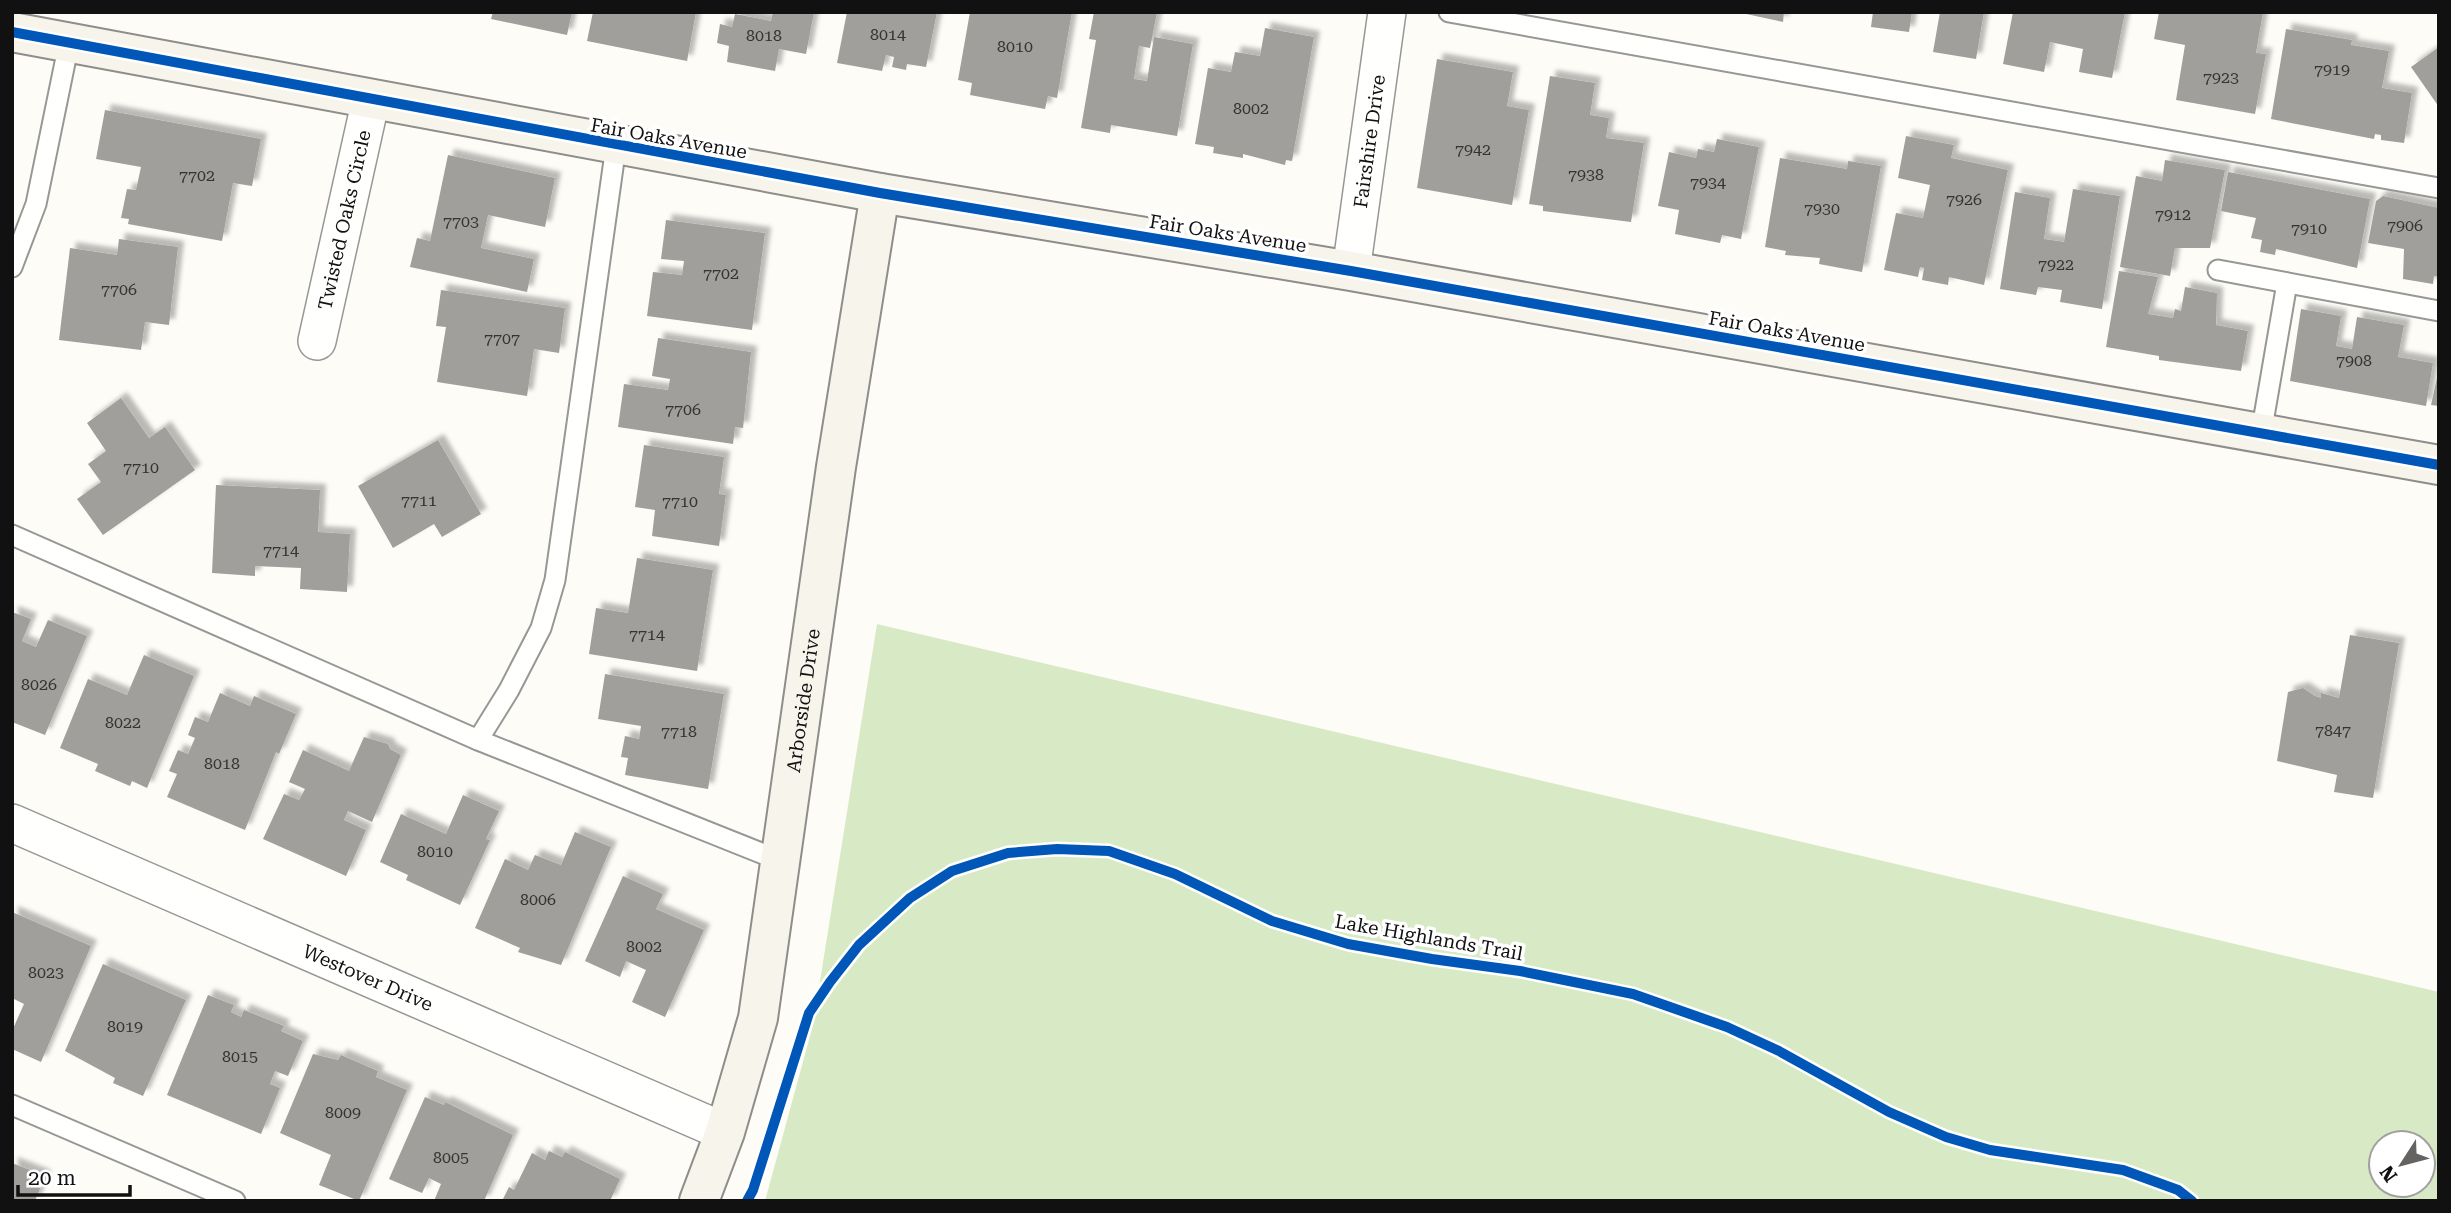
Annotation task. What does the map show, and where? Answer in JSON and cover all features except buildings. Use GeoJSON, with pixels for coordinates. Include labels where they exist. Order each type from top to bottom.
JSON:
{"type":"FeatureCollection","features":[{"type":"Feature","properties":{"kind":"street","name":"Fairshire Drive"},"geometry":{"type":"LineString","coordinates":[[1351,271],[1387,12]]}},
{"type":"Feature","properties":{"kind":"street","name":"Fair Oaks Avenue"},"geometry":{"type":"LineString","coordinates":[[12,32],[616,146],[1351,271],[2439,465]]}},
{"type":"Feature","properties":{"kind":"street","name":"Twisted Oaks Circle"},"geometry":{"type":"LineString","coordinates":[[317,341],[371,99]]}},
{"type":"Feature","properties":{"kind":"street","name":"Arborside Drive"},"geometry":{"type":"LineString","coordinates":[[699,1201],[725,1132],[758,1018],[836,467],[880,193]]}},
{"type":"Feature","properties":{"kind":"street","name":"Westover Drive"},"geometry":{"type":"LineString","coordinates":[[12,823],[725,1132]]}},
{"type":"Feature","properties":{"kind":"lane"},"geometry":{"type":"LineString","coordinates":[[1449,12],[2439,188]]}},
{"type":"Feature","properties":{"kind":"lane"},"geometry":{"type":"LineString","coordinates":[[12,267],[36,204],[69,43]]}},
{"type":"Feature","properties":{"kind":"lane"},"geometry":{"type":"LineString","coordinates":[[478,740],[509,690],[541,628],[555,580],[616,146]]}},
{"type":"Feature","properties":{"kind":"lane"},"geometry":{"type":"LineString","coordinates":[[2218,270],[2439,312]]}},
{"type":"Feature","properties":{"kind":"lane"},"geometry":{"type":"LineString","coordinates":[[2260,434],[2287,283]]}},
{"type":"Feature","properties":{"kind":"lane"},"geometry":{"type":"LineString","coordinates":[[12,535],[478,740],[781,861]]}},
{"type":"Feature","properties":{"kind":"lane"},"geometry":{"type":"LineString","coordinates":[[12,1105],[235,1201]]}},
{"type":"Feature","properties":{"kind":"green space"},"geometry":{"type":"Polygon","coordinates":[[[877,624],[2439,992],[2439,1201],[765,1201],[813,1025],[877,624]]]}},
{"type":"Feature","properties":{"kind":"cycle path"},"geometry":{"type":"LineString","coordinates":[[12,32],[880,193],[1351,271],[2439,465]]}},
{"type":"Feature","properties":{"kind":"cycle path","name":"Lake Highlands Trail"},"geometry":{"type":"LineString","coordinates":[[747,1201],[753,1190],[809,1013],[859,945],[910,898],[952,871],[1008,853],[1057,849],[1109,851],[1175,874],[1272,921],[1348,944],[1520,971],[1633,994],[1727,1027],[1779,1051],[1889,1112],[1946,1137],[1990,1150],[2123,1170],[2178,1190],[2192,1201]]}}]}
